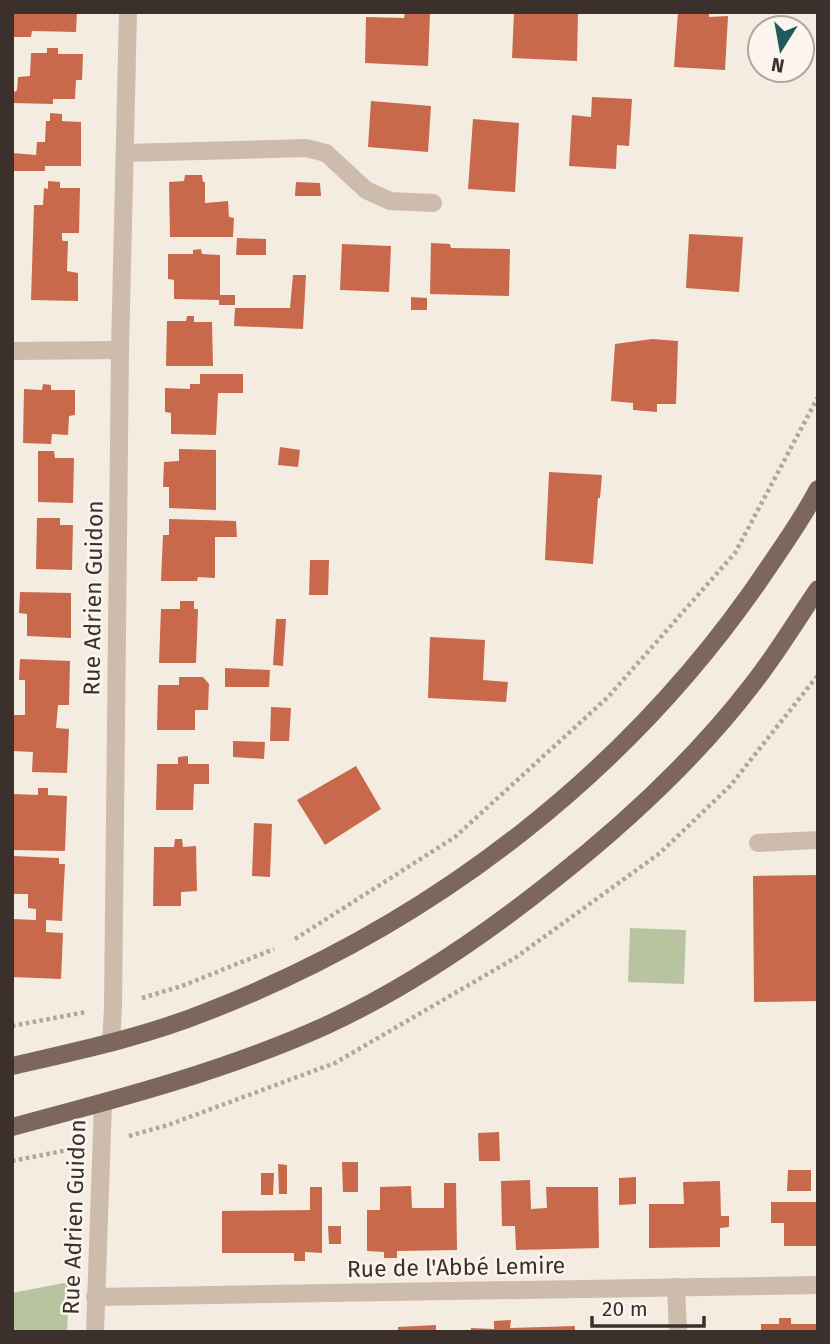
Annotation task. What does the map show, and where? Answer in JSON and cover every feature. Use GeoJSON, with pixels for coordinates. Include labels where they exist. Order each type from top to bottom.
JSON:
{"type":"FeatureCollection","features":[{"type":"Feature","properties":{"kind":"main road"},"geometry":{"type":"LineString","coordinates":[[12,1066],[111,1043],[206,1013],[291,975],[384,927],[467,876],[554,808],[640,729],[743,606],[818,489]]}},
{"type":"Feature","properties":{"kind":"main road"},"geometry":{"type":"LineString","coordinates":[[12,1127],[103,1103],[226,1065],[325,1026],[412,979],[496,926],[609,836],[688,760],[753,685],[818,589]]}},
{"type":"Feature","properties":{"kind":"street","name":"Rue Adrien Guidon"},"geometry":{"type":"LineString","coordinates":[[111,1043],[128,12]]}},
{"type":"Feature","properties":{"kind":"street"},"geometry":{"type":"LineString","coordinates":[[125,153],[306,148],[326,153],[366,190],[390,201],[433,203]]}},
{"type":"Feature","properties":{"kind":"street"},"geometry":{"type":"LineString","coordinates":[[12,351],[121,350]]}},
{"type":"Feature","properties":{"kind":"street"},"geometry":{"type":"LineString","coordinates":[[758,843],[818,841]]}},
{"type":"Feature","properties":{"kind":"street","name":"Rue Adrien Guidon"},"geometry":{"type":"LineString","coordinates":[[95,1332],[103,1103]]}},
{"type":"Feature","properties":{"kind":"street","name":"Rue de l'Abbé Lemire"},"geometry":{"type":"LineString","coordinates":[[95,1297],[818,1285]]}},
{"type":"Feature","properties":{"kind":"street"},"geometry":{"type":"LineString","coordinates":[[676,1287],[678,1332]]}},
{"type":"Feature","properties":{"kind":"path"},"geometry":{"type":"LineString","coordinates":[[286,944],[455,837],[608,696],[735,553],[818,397]]}},
{"type":"Feature","properties":{"kind":"path"},"geometry":{"type":"LineString","coordinates":[[12,1026],[113,1007],[182,986],[275,949]]}},
{"type":"Feature","properties":{"kind":"green space"},"geometry":{"type":"Polygon","coordinates":[[[630,928],[686,930],[684,984],[628,982],[630,928]]]}},
{"type":"Feature","properties":{"kind":"green space"},"geometry":{"type":"Polygon","coordinates":[[[69,1282],[67,1332],[12,1332],[12,1293],[69,1282]]]}},
{"type":"Feature","properties":{"kind":"building"},"geometry":{"type":"Polygon","coordinates":[[[12,12],[77,12],[76,32],[32,31],[31,37],[12,37],[12,12]]]}},
{"type":"Feature","properties":{"kind":"building"},"geometry":{"type":"Polygon","coordinates":[[[405,12],[430,13],[428,66],[365,63],[366,17],[404,18],[405,12]]]}},
{"type":"Feature","properties":{"kind":"building"},"geometry":{"type":"Polygon","coordinates":[[[514,12],[578,12],[577,61],[512,58],[514,12]]]}},
{"type":"Feature","properties":{"kind":"building"},"geometry":{"type":"Polygon","coordinates":[[[678,12],[709,12],[709,17],[728,16],[725,70],[674,67],[678,12]]]}},
{"type":"Feature","properties":{"kind":"building"},"geometry":{"type":"Polygon","coordinates":[[[47,48],[58,48],[58,54],[83,54],[82,80],[76,80],[75,99],[53,99],[53,104],[12,103],[12,89],[15,92],[17,90],[18,77],[30,76],[31,53],[47,53],[47,48]]]}},
{"type":"Feature","properties":{"kind":"building"},"geometry":{"type":"Polygon","coordinates":[[[592,97],[632,99],[629,146],[617,145],[616,169],[569,166],[572,115],[591,117],[592,97]]]}},
{"type":"Feature","properties":{"kind":"building"},"geometry":{"type":"Polygon","coordinates":[[[371,101],[431,106],[428,152],[368,147],[371,101]]]}},
{"type":"Feature","properties":{"kind":"building"},"geometry":{"type":"Polygon","coordinates":[[[50,113],[62,114],[62,121],[81,122],[81,166],[45,166],[45,171],[12,171],[12,153],[36,155],[37,142],[45,142],[46,121],[50,121],[50,113]]]}},
{"type":"Feature","properties":{"kind":"building"},"geometry":{"type":"Polygon","coordinates":[[[473,119],[519,123],[515,192],[468,189],[473,119]]]}},
{"type":"Feature","properties":{"kind":"building"},"geometry":{"type":"Polygon","coordinates":[[[185,175],[202,175],[205,182],[205,203],[228,201],[229,217],[234,218],[233,237],[170,237],[169,182],[184,181],[185,175]]]}},
{"type":"Feature","properties":{"kind":"building"},"geometry":{"type":"Polygon","coordinates":[[[48,181],[60,182],[60,188],[80,188],[79,233],[62,233],[63,241],[68,241],[67,271],[78,273],[78,301],[31,300],[34,205],[43,205],[44,188],[48,189],[48,181]]]}},
{"type":"Feature","properties":{"kind":"building"},"geometry":{"type":"Polygon","coordinates":[[[296,182],[320,183],[321,196],[295,196],[296,182]]]}},
{"type":"Feature","properties":{"kind":"building"},"geometry":{"type":"Polygon","coordinates":[[[689,234],[743,237],[739,292],[686,288],[689,234]]]}},
{"type":"Feature","properties":{"kind":"building"},"geometry":{"type":"Polygon","coordinates":[[[237,238],[266,239],[266,255],[236,255],[237,238]]]}},
{"type":"Feature","properties":{"kind":"building"},"geometry":{"type":"Polygon","coordinates":[[[431,243],[450,244],[451,248],[510,249],[509,296],[430,294],[431,243]]]}},
{"type":"Feature","properties":{"kind":"building"},"geometry":{"type":"Polygon","coordinates":[[[342,244],[391,246],[389,292],[340,290],[342,244]]]}},
{"type":"Feature","properties":{"kind":"building"},"geometry":{"type":"Polygon","coordinates":[[[201,249],[202,254],[220,255],[220,295],[235,295],[235,305],[219,305],[219,300],[174,299],[174,280],[168,279],[168,254],[193,254],[193,250],[201,249]]]}},
{"type":"Feature","properties":{"kind":"building"},"geometry":{"type":"Polygon","coordinates":[[[293,275],[306,275],[303,329],[234,326],[235,308],[290,308],[293,275]]]}},
{"type":"Feature","properties":{"kind":"building"},"geometry":{"type":"Polygon","coordinates":[[[411,297],[427,298],[427,310],[411,310],[411,297]]]}},
{"type":"Feature","properties":{"kind":"building"},"geometry":{"type":"Polygon","coordinates":[[[187,316],[194,316],[194,322],[212,322],[213,366],[166,366],[167,321],[186,321],[187,316]]]}},
{"type":"Feature","properties":{"kind":"building"},"geometry":{"type":"Polygon","coordinates":[[[652,339],[678,341],[676,404],[657,404],[657,412],[633,410],[633,403],[611,401],[615,344],[652,339]]]}},
{"type":"Feature","properties":{"kind":"building"},"geometry":{"type":"Polygon","coordinates":[[[200,374],[243,374],[243,393],[218,393],[216,435],[171,434],[171,413],[165,412],[165,388],[190,389],[190,384],[200,384],[200,374]]]}},
{"type":"Feature","properties":{"kind":"building"},"geometry":{"type":"Polygon","coordinates":[[[43,384],[51,385],[51,390],[75,390],[75,415],[69,416],[68,435],[52,434],[51,444],[23,443],[24,389],[42,390],[43,384]]]}},
{"type":"Feature","properties":{"kind":"building"},"geometry":{"type":"Polygon","coordinates":[[[280,447],[300,450],[298,467],[278,465],[280,447]]]}},
{"type":"Feature","properties":{"kind":"building"},"geometry":{"type":"Polygon","coordinates":[[[179,449],[216,450],[216,510],[169,508],[169,487],[163,487],[164,462],[179,461],[179,449]]]}},
{"type":"Feature","properties":{"kind":"building"},"geometry":{"type":"Polygon","coordinates":[[[38,451],[54,451],[55,458],[74,458],[73,503],[38,502],[38,451]]]}},
{"type":"Feature","properties":{"kind":"building"},"geometry":{"type":"Polygon","coordinates":[[[549,472],[602,475],[593,564],[545,560],[549,472]]]}},
{"type":"Feature","properties":{"kind":"building"},"geometry":{"type":"Polygon","coordinates":[[[37,518],[60,518],[60,525],[73,525],[72,570],[36,569],[37,518]]]}},
{"type":"Feature","properties":{"kind":"building"},"geometry":{"type":"Polygon","coordinates":[[[169,519],[236,521],[237,537],[215,537],[215,578],[161,581],[163,535],[169,535],[169,519]]]}},
{"type":"Feature","properties":{"kind":"building"},"geometry":{"type":"Polygon","coordinates":[[[310,560],[329,560],[328,595],[309,595],[310,560]]]}},
{"type":"Feature","properties":{"kind":"building"},"geometry":{"type":"Polygon","coordinates":[[[20,592],[71,593],[71,638],[27,636],[27,614],[19,613],[20,592]]]}},
{"type":"Feature","properties":{"kind":"building"},"geometry":{"type":"Polygon","coordinates":[[[180,601],[194,601],[194,609],[198,609],[196,663],[159,663],[161,609],[180,609],[180,601]]]}},
{"type":"Feature","properties":{"kind":"building"},"geometry":{"type":"Polygon","coordinates":[[[276,619],[286,619],[283,666],[273,665],[276,619]]]}},
{"type":"Feature","properties":{"kind":"building"},"geometry":{"type":"Polygon","coordinates":[[[430,637],[485,640],[483,680],[508,682],[506,702],[428,698],[430,637]]]}},
{"type":"Feature","properties":{"kind":"building"},"geometry":{"type":"Polygon","coordinates":[[[20,659],[70,661],[69,705],[58,705],[56,728],[69,729],[67,773],[32,772],[33,752],[12,751],[12,715],[25,715],[25,680],[19,680],[20,659]]]}},
{"type":"Feature","properties":{"kind":"building"},"geometry":{"type":"Polygon","coordinates":[[[225,668],[270,670],[269,687],[225,687],[225,668]]]}},
{"type":"Feature","properties":{"kind":"building"},"geometry":{"type":"Polygon","coordinates":[[[179,677],[203,677],[209,684],[208,710],[195,710],[195,730],[157,730],[158,685],[179,685],[179,677]]]}},
{"type":"Feature","properties":{"kind":"building"},"geometry":{"type":"Polygon","coordinates":[[[271,707],[291,708],[289,741],[270,741],[271,707]]]}},
{"type":"Feature","properties":{"kind":"building"},"geometry":{"type":"Polygon","coordinates":[[[233,741],[265,742],[264,759],[233,757],[233,741]]]}},
{"type":"Feature","properties":{"kind":"building"},"geometry":{"type":"Polygon","coordinates":[[[188,756],[188,764],[209,764],[209,784],[194,784],[193,810],[156,810],[157,764],[178,764],[178,757],[188,756]]]}},
{"type":"Feature","properties":{"kind":"building"},"geometry":{"type":"Polygon","coordinates":[[[356,766],[381,809],[325,845],[297,800],[356,766]]]}},
{"type":"Feature","properties":{"kind":"building"},"geometry":{"type":"Polygon","coordinates":[[[38,788],[48,788],[48,795],[67,796],[65,851],[12,850],[14,794],[38,795],[38,788]]]}},
{"type":"Feature","properties":{"kind":"building"},"geometry":{"type":"Polygon","coordinates":[[[254,823],[272,824],[270,877],[252,876],[254,823]]]}},
{"type":"Feature","properties":{"kind":"building"},"geometry":{"type":"Polygon","coordinates":[[[175,839],[182,839],[183,847],[196,846],[197,891],[181,892],[181,906],[153,906],[154,847],[174,847],[175,839]]]}},
{"type":"Feature","properties":{"kind":"building"},"geometry":{"type":"Polygon","coordinates":[[[13,856],[59,858],[59,864],[65,864],[62,921],[46,920],[46,932],[63,933],[61,979],[12,977],[12,919],[36,920],[36,909],[28,908],[28,894],[12,894],[13,856]]]}},
{"type":"Feature","properties":{"kind":"building"},"geometry":{"type":"Polygon","coordinates":[[[818,875],[818,1001],[754,1002],[753,876],[818,875]]]}},
{"type":"Feature","properties":{"kind":"building"},"geometry":{"type":"Polygon","coordinates":[[[499,1132],[500,1161],[479,1161],[478,1133],[499,1132]]]}},
{"type":"Feature","properties":{"kind":"building"},"geometry":{"type":"Polygon","coordinates":[[[342,1162],[358,1162],[358,1192],[343,1192],[342,1162]]]}},
{"type":"Feature","properties":{"kind":"building"},"geometry":{"type":"Polygon","coordinates":[[[278,1164],[287,1165],[287,1194],[279,1194],[278,1164]]]}},
{"type":"Feature","properties":{"kind":"building"},"geometry":{"type":"Polygon","coordinates":[[[788,1170],[811,1170],[811,1191],[787,1191],[788,1170]]]}},
{"type":"Feature","properties":{"kind":"building"},"geometry":{"type":"Polygon","coordinates":[[[261,1173],[274,1173],[273,1195],[261,1195],[261,1173]]]}},
{"type":"Feature","properties":{"kind":"building"},"geometry":{"type":"Polygon","coordinates":[[[636,1177],[636,1204],[619,1205],[619,1178],[636,1177]]]}},
{"type":"Feature","properties":{"kind":"building"},"geometry":{"type":"Polygon","coordinates":[[[530,1180],[531,1209],[547,1208],[546,1187],[598,1187],[599,1248],[516,1250],[515,1226],[502,1226],[501,1181],[530,1180]]]}},
{"type":"Feature","properties":{"kind":"building"},"geometry":{"type":"Polygon","coordinates":[[[720,1181],[721,1216],[729,1216],[729,1227],[720,1228],[720,1247],[649,1248],[649,1204],[684,1204],[683,1182],[720,1181]]]}},
{"type":"Feature","properties":{"kind":"building"},"geometry":{"type":"Polygon","coordinates":[[[444,1183],[456,1183],[457,1250],[397,1251],[397,1258],[384,1258],[384,1252],[367,1251],[367,1210],[380,1210],[380,1187],[411,1186],[412,1208],[444,1208],[444,1183]]]}},
{"type":"Feature","properties":{"kind":"building"},"geometry":{"type":"Polygon","coordinates":[[[310,1187],[322,1187],[322,1253],[305,1252],[305,1261],[294,1261],[294,1253],[222,1253],[222,1211],[310,1210],[310,1187]]]}},
{"type":"Feature","properties":{"kind":"building"},"geometry":{"type":"Polygon","coordinates":[[[771,1202],[818,1202],[818,1246],[784,1246],[784,1223],[771,1223],[771,1202]]]}},
{"type":"Feature","properties":{"kind":"building"},"geometry":{"type":"Polygon","coordinates":[[[328,1226],[341,1226],[341,1244],[329,1244],[328,1226]]]}},
{"type":"Feature","properties":{"kind":"building"},"geometry":{"type":"Polygon","coordinates":[[[779,1318],[791,1318],[791,1324],[818,1324],[818,1332],[761,1332],[761,1324],[779,1324],[779,1318]]]}},
{"type":"Feature","properties":{"kind":"building"},"geometry":{"type":"Polygon","coordinates":[[[511,1320],[510,1328],[575,1326],[575,1332],[471,1332],[471,1328],[494,1329],[494,1321],[511,1320]]]}},
{"type":"Feature","properties":{"kind":"building"},"geometry":{"type":"Polygon","coordinates":[[[436,1325],[436,1332],[398,1332],[398,1327],[436,1325]]]}}]}
